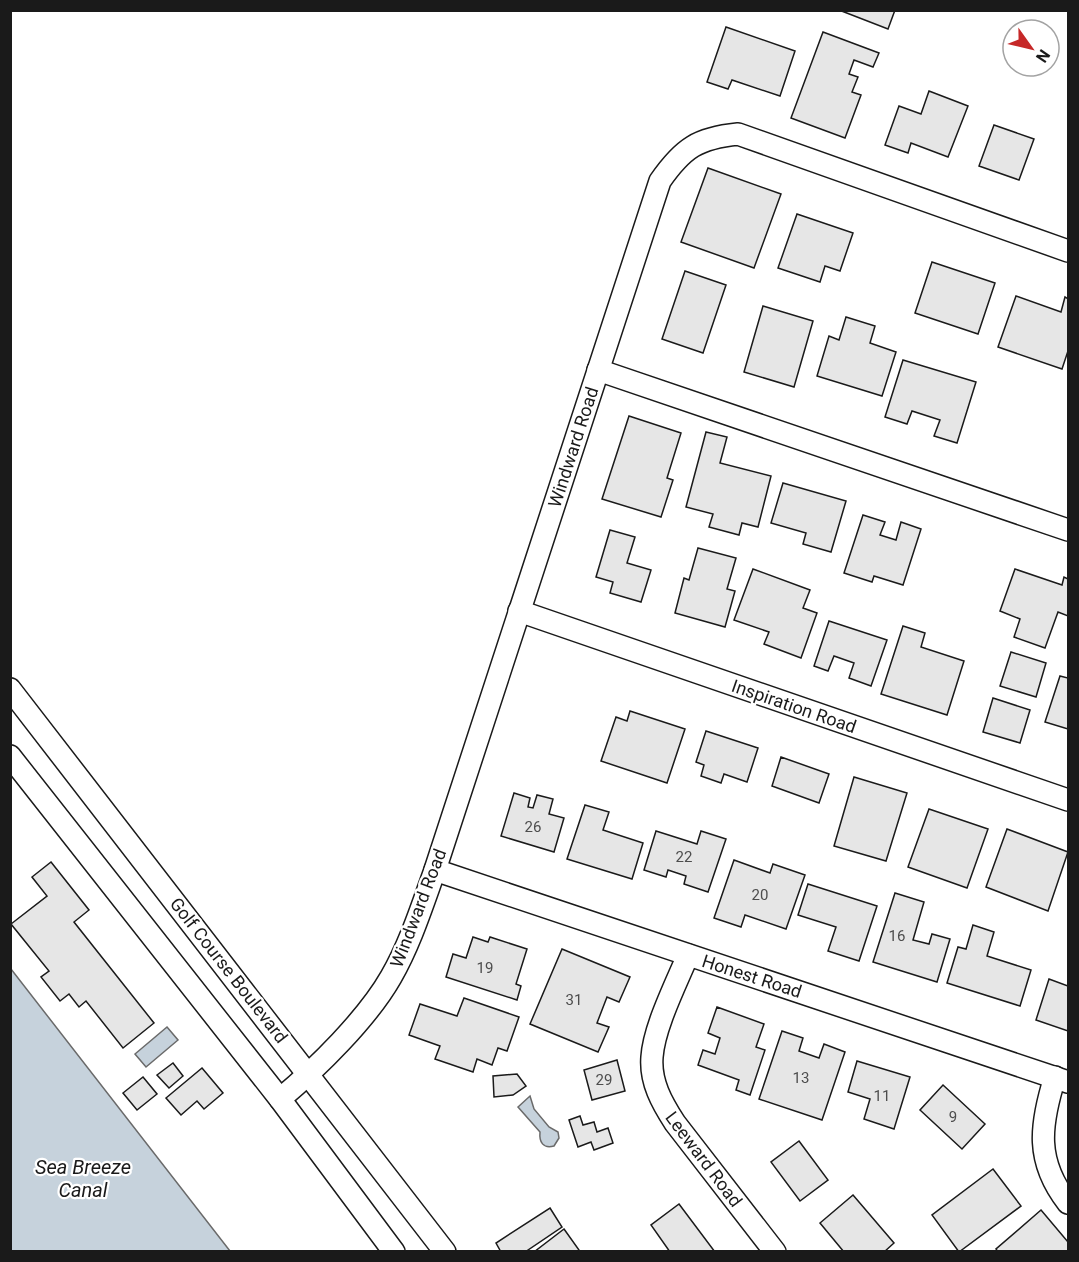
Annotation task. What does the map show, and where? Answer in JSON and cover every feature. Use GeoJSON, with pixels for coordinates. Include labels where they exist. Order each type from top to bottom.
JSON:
{"type":"FeatureCollection","features":[{"type":"Feature","properties":{"kind":"street","name":"Windward Road"},"geometry":{"type":"LineString","coordinates":[[280,1099],[310,1074],[366,1012],[391,977],[412,932],[435,870],[660,181],[674,161],[692,146],[714,136],[738,134],[1068,250]]}},
{"type":"Feature","properties":{"kind":"street"},"geometry":{"type":"LineString","coordinates":[[598,370],[1068,530]]}},
{"type":"Feature","properties":{"kind":"street","name":"Inspiration Road"},"geometry":{"type":"LineString","coordinates":[[519,611],[1068,800]]}},
{"type":"Feature","properties":{"kind":"street","name":"Golf Course Boulevard"},"geometry":{"type":"LineString","coordinates":[[10,689],[445,1251]]}},
{"type":"Feature","properties":{"kind":"street"},"geometry":{"type":"LineString","coordinates":[[10,756],[280,1099],[394,1251]]}},
{"type":"Feature","properties":{"kind":"street","name":"Honest Road"},"geometry":{"type":"LineString","coordinates":[[435,870],[1062,1080]]}},
{"type":"Feature","properties":{"kind":"street","name":"Leeward Road"},"geometry":{"type":"LineString","coordinates":[[688,955],[659,1030],[652,1058],[654,1081],[661,1102],[675,1123],[775,1251]]}},
{"type":"Feature","properties":{"kind":"street"},"geometry":{"type":"LineString","coordinates":[[1062,1080],[1046,1106],[1042,1138],[1049,1170],[1068,1203]]}},
{"type":"Feature","properties":{"kind":"water","name":"Sea Breeze Canal"},"geometry":{"type":"Polygon","coordinates":[[[11,969],[230,1251],[11,1251],[11,969]]]}},
{"type":"Feature","properties":{"kind":"water"},"geometry":{"type":"Polygon","coordinates":[[[167,1027],[178,1040],[146,1067],[135,1054],[167,1027]]]}},
{"type":"Feature","properties":{"kind":"water"},"geometry":{"type":"Polygon","coordinates":[[[530,1096],[534,1109],[549,1127],[558,1132],[559,1138],[554,1146],[542,1144],[540,1132],[518,1107],[530,1096]]]}},
{"type":"Feature","properties":{"kind":"building"},"geometry":{"type":"Polygon","coordinates":[[[839,10],[895,10],[888,29],[839,10]]]}},
{"type":"Feature","properties":{"kind":"building"},"geometry":{"type":"Polygon","coordinates":[[[726,27],[795,51],[780,96],[732,80],[728,89],[707,82],[726,27]]]}},
{"type":"Feature","properties":{"kind":"building"},"geometry":{"type":"Polygon","coordinates":[[[823,32],[879,53],[873,67],[854,60],[849,74],[858,77],[852,92],[861,95],[845,138],[791,118],[823,32]]]}},
{"type":"Feature","properties":{"kind":"building"},"geometry":{"type":"Polygon","coordinates":[[[929,91],[968,106],[948,157],[911,143],[908,153],[885,145],[899,106],[921,114],[929,91]]]}},
{"type":"Feature","properties":{"kind":"building"},"geometry":{"type":"Polygon","coordinates":[[[994,125],[1034,139],[1019,180],[979,166],[994,125]]]}},
{"type":"Feature","properties":{"kind":"building"},"geometry":{"type":"Polygon","coordinates":[[[708,168],[781,194],[754,268],[681,242],[708,168]]]}},
{"type":"Feature","properties":{"kind":"building"},"geometry":{"type":"Polygon","coordinates":[[[797,214],[853,233],[840,271],[825,266],[820,282],[778,268],[797,214]]]}},
{"type":"Feature","properties":{"kind":"building"},"geometry":{"type":"Polygon","coordinates":[[[932,262],[995,283],[978,334],[915,313],[932,262]]]}},
{"type":"Feature","properties":{"kind":"building"},"geometry":{"type":"Polygon","coordinates":[[[685,271],[726,285],[703,353],[662,339],[685,271]]]}},
{"type":"Feature","properties":{"kind":"building"},"geometry":{"type":"Polygon","coordinates":[[[1016,296],[1061,312],[1065,297],[1068,299],[1068,351],[1062,369],[998,347],[1016,296]]]}},
{"type":"Feature","properties":{"kind":"building"},"geometry":{"type":"Polygon","coordinates":[[[763,306],[813,321],[794,387],[744,372],[763,306]]]}},
{"type":"Feature","properties":{"kind":"building"},"geometry":{"type":"Polygon","coordinates":[[[846,317],[875,326],[870,343],[896,352],[882,396],[817,376],[829,336],[839,340],[846,317]]]}},
{"type":"Feature","properties":{"kind":"building"},"geometry":{"type":"Polygon","coordinates":[[[903,360],[976,382],[957,443],[934,436],[940,420],[912,411],[907,424],[885,417],[903,360]]]}},
{"type":"Feature","properties":{"kind":"building"},"geometry":{"type":"Polygon","coordinates":[[[629,416],[681,433],[667,478],[673,480],[661,517],[602,499],[629,416]]]}},
{"type":"Feature","properties":{"kind":"building"},"geometry":{"type":"Polygon","coordinates":[[[706,432],[727,437],[720,463],[771,476],[758,527],[742,523],[739,535],[709,527],[713,514],[686,507],[706,432]]]}},
{"type":"Feature","properties":{"kind":"building"},"geometry":{"type":"Polygon","coordinates":[[[783,483],[846,501],[831,552],[803,544],[806,533],[771,523],[783,483]]]}},
{"type":"Feature","properties":{"kind":"building"},"geometry":{"type":"Polygon","coordinates":[[[863,515],[885,522],[880,535],[896,540],[901,522],[921,529],[903,585],[874,576],[872,582],[844,573],[863,515]]]}},
{"type":"Feature","properties":{"kind":"building"},"geometry":{"type":"Polygon","coordinates":[[[610,530],[635,537],[627,563],[651,570],[641,602],[610,593],[613,582],[596,577],[610,530]]]}},
{"type":"Feature","properties":{"kind":"building"},"geometry":{"type":"Polygon","coordinates":[[[698,548],[736,558],[727,589],[735,591],[725,627],[675,613],[684,578],[689,580],[698,548]]]}},
{"type":"Feature","properties":{"kind":"building"},"geometry":{"type":"Polygon","coordinates":[[[753,569],[810,590],[803,608],[817,613],[801,658],[764,644],[769,632],[734,620],[753,569]]]}},
{"type":"Feature","properties":{"kind":"building"},"geometry":{"type":"Polygon","coordinates":[[[1015,569],[1062,585],[1064,577],[1068,579],[1068,616],[1058,612],[1045,648],[1014,637],[1020,619],[1000,611],[1015,569]]]}},
{"type":"Feature","properties":{"kind":"building"},"geometry":{"type":"Polygon","coordinates":[[[829,621],[887,640],[871,686],[849,678],[854,663],[834,656],[828,671],[814,666],[829,621]]]}},
{"type":"Feature","properties":{"kind":"building"},"geometry":{"type":"Polygon","coordinates":[[[903,626],[925,633],[921,647],[964,661],[947,715],[881,694],[903,626]]]}},
{"type":"Feature","properties":{"kind":"building"},"geometry":{"type":"Polygon","coordinates":[[[1011,652],[1046,663],[1036,697],[1000,686],[1011,652]]]}},
{"type":"Feature","properties":{"kind":"building"},"geometry":{"type":"Polygon","coordinates":[[[1060,676],[1068,678],[1068,729],[1045,722],[1060,676]]]}},
{"type":"Feature","properties":{"kind":"building"},"geometry":{"type":"Polygon","coordinates":[[[993,698],[1030,710],[1020,743],[983,732],[993,698]]]}},
{"type":"Feature","properties":{"kind":"building"},"geometry":{"type":"Polygon","coordinates":[[[630,711],[685,729],[667,783],[601,761],[616,717],[627,721],[630,711]]]}},
{"type":"Feature","properties":{"kind":"building"},"geometry":{"type":"Polygon","coordinates":[[[706,731],[758,748],[747,782],[724,774],[721,783],[701,776],[704,765],[696,762],[706,731]]]}},
{"type":"Feature","properties":{"kind":"building"},"geometry":{"type":"Polygon","coordinates":[[[781,757],[829,774],[819,803],[772,786],[781,757]]]}},
{"type":"Feature","properties":{"kind":"building"},"geometry":{"type":"Polygon","coordinates":[[[854,777],[907,793],[886,861],[834,846],[854,777]]]}},
{"type":"Feature","properties":{"kind":"building"},"geometry":{"type":"Polygon","coordinates":[[[514,793],[530,798],[528,807],[533,808],[537,795],[553,799],[549,814],[564,818],[554,852],[501,836],[514,793]]]}},
{"type":"Feature","properties":{"kind":"building"},"geometry":{"type":"Polygon","coordinates":[[[585,805],[609,812],[603,830],[643,843],[632,879],[567,859],[585,805]]]}},
{"type":"Feature","properties":{"kind":"building"},"geometry":{"type":"Polygon","coordinates":[[[929,809],[988,829],[967,888],[908,867],[929,809]]]}},
{"type":"Feature","properties":{"kind":"building"},"geometry":{"type":"Polygon","coordinates":[[[1007,829],[1068,852],[1048,911],[986,887],[1007,829]]]}},
{"type":"Feature","properties":{"kind":"building"},"geometry":{"type":"Polygon","coordinates":[[[656,831],[697,844],[701,831],[726,839],[708,892],[684,884],[686,876],[668,870],[666,877],[644,870],[656,831]]]}},
{"type":"Feature","properties":{"kind":"building"},"geometry":{"type":"Polygon","coordinates":[[[734,860],[770,873],[773,864],[805,875],[786,929],[745,915],[741,927],[714,918],[734,860]]]}},
{"type":"Feature","properties":{"kind":"building"},"geometry":{"type":"Polygon","coordinates":[[[51,862],[89,910],[74,922],[154,1023],[123,1048],[86,1001],[79,1007],[69,994],[60,1001],[41,977],[49,971],[11,924],[47,896],[32,877],[51,862]]]}},
{"type":"Feature","properties":{"kind":"building"},"geometry":{"type":"Polygon","coordinates":[[[808,884],[877,906],[859,961],[828,951],[836,927],[798,915],[808,884]]]}},
{"type":"Feature","properties":{"kind":"building"},"geometry":{"type":"Polygon","coordinates":[[[895,893],[924,902],[913,940],[929,944],[932,934],[950,939],[937,982],[873,962],[895,893]]]}},
{"type":"Feature","properties":{"kind":"building"},"geometry":{"type":"Polygon","coordinates":[[[973,925],[994,932],[987,956],[1031,970],[1020,1006],[947,983],[958,947],[966,949],[973,925]]]}},
{"type":"Feature","properties":{"kind":"building"},"geometry":{"type":"Polygon","coordinates":[[[473,937],[488,942],[490,937],[527,949],[516,984],[521,986],[517,1000],[446,977],[453,954],[466,958],[473,937]]]}},
{"type":"Feature","properties":{"kind":"building"},"geometry":{"type":"Polygon","coordinates":[[[562,949],[630,977],[619,1002],[607,997],[597,1023],[609,1027],[598,1052],[530,1024],[562,949]]]}},
{"type":"Feature","properties":{"kind":"building"},"geometry":{"type":"Polygon","coordinates":[[[1049,979],[1068,986],[1068,1031],[1036,1020],[1049,979]]]}},
{"type":"Feature","properties":{"kind":"building"},"geometry":{"type":"Polygon","coordinates":[[[464,998],[519,1017],[507,1051],[498,1048],[492,1065],[477,1059],[473,1072],[435,1059],[440,1046],[409,1035],[420,1004],[457,1016],[464,998]]]}},
{"type":"Feature","properties":{"kind":"building"},"geometry":{"type":"Polygon","coordinates":[[[717,1007],[764,1024],[756,1047],[765,1050],[750,1095],[736,1090],[739,1080],[698,1065],[703,1050],[715,1054],[720,1038],[708,1033],[717,1007]]]}},
{"type":"Feature","properties":{"kind":"building"},"geometry":{"type":"Polygon","coordinates":[[[782,1031],[803,1038],[799,1051],[819,1058],[824,1044],[845,1052],[822,1120],[759,1099],[782,1031]]]}},
{"type":"Feature","properties":{"kind":"building"},"geometry":{"type":"Polygon","coordinates":[[[617,1060],[625,1091],[592,1100],[584,1070],[617,1060]]]}},
{"type":"Feature","properties":{"kind":"building"},"geometry":{"type":"Polygon","coordinates":[[[857,1061],[910,1077],[894,1129],[864,1119],[870,1099],[848,1092],[857,1061]]]}},
{"type":"Feature","properties":{"kind":"building"},"geometry":{"type":"Polygon","coordinates":[[[173,1063],[183,1076],[169,1088],[157,1075],[173,1063]]]}},
{"type":"Feature","properties":{"kind":"building"},"geometry":{"type":"Polygon","coordinates":[[[202,1068],[223,1093],[204,1109],[197,1101],[181,1115],[166,1098],[202,1068]]]}},
{"type":"Feature","properties":{"kind":"building"},"geometry":{"type":"Polygon","coordinates":[[[517,1074],[526,1086],[513,1095],[494,1097],[493,1076],[517,1074]]]}},
{"type":"Feature","properties":{"kind":"building"},"geometry":{"type":"Polygon","coordinates":[[[143,1077],[157,1094],[137,1110],[123,1093],[143,1077]]]}},
{"type":"Feature","properties":{"kind":"building"},"geometry":{"type":"Polygon","coordinates":[[[943,1085],[985,1124],[962,1149],[920,1110],[943,1085]]]}},
{"type":"Feature","properties":{"kind":"building"},"geometry":{"type":"Polygon","coordinates":[[[580,1116],[583,1125],[594,1122],[597,1132],[608,1128],[613,1143],[594,1150],[591,1142],[578,1147],[569,1120],[580,1116]]]}},
{"type":"Feature","properties":{"kind":"building"},"geometry":{"type":"Polygon","coordinates":[[[799,1141],[828,1180],[800,1201],[771,1162],[799,1141]]]}},
{"type":"Feature","properties":{"kind":"building"},"geometry":{"type":"Polygon","coordinates":[[[993,1169],[1021,1206],[959,1252],[932,1215],[993,1169]]]}},
{"type":"Feature","properties":{"kind":"building"},"geometry":{"type":"Polygon","coordinates":[[[853,1195],[894,1243],[884,1252],[844,1252],[820,1223],[853,1195]]]}},
{"type":"Feature","properties":{"kind":"building"},"geometry":{"type":"Polygon","coordinates":[[[679,1204],[715,1252],[670,1252],[651,1225],[679,1204]]]}},
{"type":"Feature","properties":{"kind":"building"},"geometry":{"type":"Polygon","coordinates":[[[550,1208],[562,1227],[525,1252],[501,1252],[496,1243],[550,1208]]]}},
{"type":"Feature","properties":{"kind":"building"},"geometry":{"type":"Polygon","coordinates":[[[1041,1210],[1068,1242],[1068,1252],[998,1252],[996,1249],[1041,1210]]]}},
{"type":"Feature","properties":{"kind":"building"},"geometry":{"type":"Polygon","coordinates":[[[564,1229],[579,1250],[578,1252],[534,1252],[564,1229]]]}}]}
